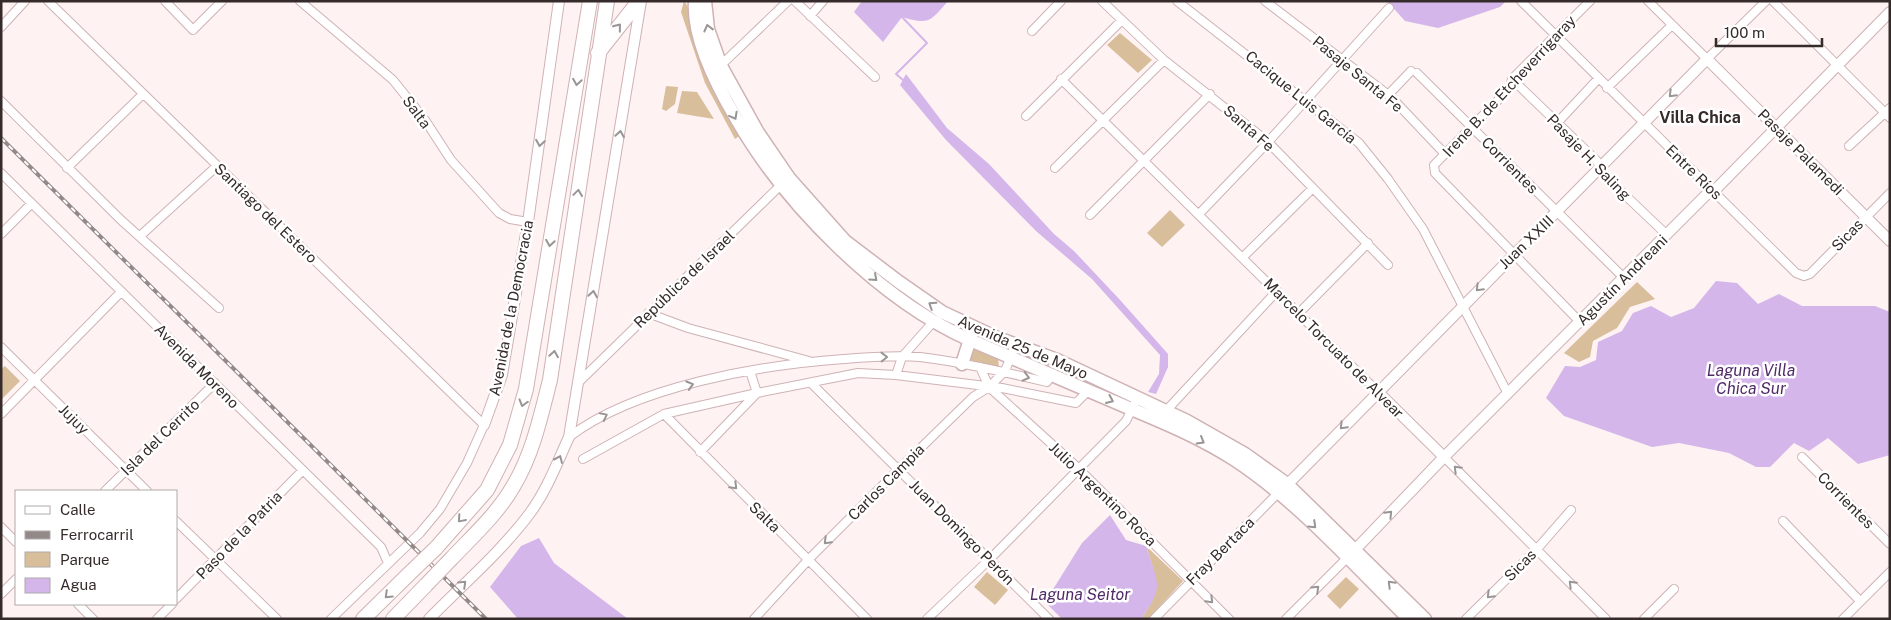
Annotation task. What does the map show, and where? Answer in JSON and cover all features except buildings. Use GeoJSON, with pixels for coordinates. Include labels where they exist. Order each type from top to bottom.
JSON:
{"type":"FeatureCollection","features":[{"type":"Feature","properties":{"kind":"highway"},"geometry":{"type":"LineString","coordinates":[[581,1],[584,34]]}},
{"type":"Feature","properties":{"kind":"highway","name":"Avenida de la Democracia"},"geometry":{"type":"LineString","coordinates":[[363,619],[436,548],[487,490],[510,445],[526,389],[590,1]]}},
{"type":"Feature","properties":{"kind":"highway"},"geometry":{"type":"LineString","coordinates":[[393,619],[502,504],[515,484],[537,432],[550,380],[607,1]]}},
{"type":"Feature","properties":{"kind":"highway"},"geometry":{"type":"LineString","coordinates":[[598,53],[640,1]]}},
{"type":"Feature","properties":{"kind":"main road","name":"Avenida 25 de Mayo"},"geometry":{"type":"LineString","coordinates":[[695,1],[694,15],[698,34],[716,69],[757,131],[785,181],[824,232],[881,284],[934,321],[1013,350],[1057,360],[1134,404]]}},
{"type":"Feature","properties":{"kind":"main road","name":"Avenida 25 de Mayo"},"geometry":{"type":"LineString","coordinates":[[705,1],[708,29],[716,69]]}},
{"type":"Feature","properties":{"kind":"main road","name":"Avenida 25 de Mayo"},"geometry":{"type":"LineString","coordinates":[[785,181],[845,241],[971,334]]}},
{"type":"Feature","properties":{"kind":"main road"},"geometry":{"type":"LineString","coordinates":[[962,364],[971,334]]}},
{"type":"Feature","properties":{"kind":"main road","name":"Avenida 25 de Mayo"},"geometry":{"type":"LineString","coordinates":[[1013,350],[1052,374],[1089,390],[1162,415],[1283,488],[1351,554],[1425,619]]}},
{"type":"Feature","properties":{"kind":"main road","name":"Avenida 25 de Mayo"},"geometry":{"type":"LineString","coordinates":[[1351,554],[1409,619]]}},
{"type":"Feature","properties":{"kind":"street"},"geometry":{"type":"LineString","coordinates":[[1,27],[25,1]]}},
{"type":"Feature","properties":{"kind":"street","name":"Santiago del Estero"},"geometry":{"type":"LineString","coordinates":[[48,1],[142,95],[484,425]]}},
{"type":"Feature","properties":{"kind":"street"},"geometry":{"type":"LineString","coordinates":[[164,1],[193,30],[222,1]]}},
{"type":"Feature","properties":{"kind":"street","name":"Salta"},"geometry":{"type":"LineString","coordinates":[[300,1],[393,80],[425,120],[451,160],[499,213],[510,219],[528,222]]}},
{"type":"Feature","properties":{"kind":"street","name":"Avenida de la Democracia"},"geometry":{"type":"LineString","coordinates":[[331,619],[420,533],[440,510],[484,425],[502,375],[528,222],[559,1]]}},
{"type":"Feature","properties":{"kind":"street"},"geometry":{"type":"LineString","coordinates":[[429,619],[502,546],[530,512],[550,480],[569,438],[580,381],[640,1]]}},
{"type":"Feature","properties":{"kind":"street"},"geometry":{"type":"LineString","coordinates":[[716,69],[788,1]]}},
{"type":"Feature","properties":{"kind":"street"},"geometry":{"type":"LineString","coordinates":[[795,1],[875,78]]}},
{"type":"Feature","properties":{"kind":"street"},"geometry":{"type":"LineString","coordinates":[[810,16],[823,1]]}},
{"type":"Feature","properties":{"kind":"street"},"geometry":{"type":"LineString","coordinates":[[1032,31],[1061,1]]}},
{"type":"Feature","properties":{"kind":"street","name":"Santa Fe"},"geometry":{"type":"LineString","coordinates":[[1102,1],[1164,60],[1210,94],[1268,142],[1388,265]]}},
{"type":"Feature","properties":{"kind":"street","name":"Cacique Luis García"},"geometry":{"type":"LineString","coordinates":[[1178,1],[1359,143],[1388,179],[1423,229],[1508,394]]}},
{"type":"Feature","properties":{"kind":"street","name":"Pasaje Santa Fe"},"geometry":{"type":"LineString","coordinates":[[1265,1],[1388,95],[1445,154]]}},
{"type":"Feature","properties":{"kind":"street","name":"Entre Ríos"},"geometry":{"type":"LineString","coordinates":[[1521,1],[1796,273],[1804,276]]}},
{"type":"Feature","properties":{"kind":"street","name":"Irene B. de Etcheverrigaray"},"geometry":{"type":"LineString","coordinates":[[1514,254],[1435,174],[1434,165],[1510,88],[1512,79],[1590,1]]}},
{"type":"Feature","properties":{"kind":"street","name":"Pasaje Palamedi"},"geometry":{"type":"LineString","coordinates":[[1648,1],[1890,241]]}},
{"type":"Feature","properties":{"kind":"street","name":"Juan XXIII"},"geometry":{"type":"LineString","coordinates":[[1283,488],[1461,306],[1766,1]]}},
{"type":"Feature","properties":{"kind":"street"},"geometry":{"type":"LineString","coordinates":[[1773,1],[1888,113],[1849,146]]}},
{"type":"Feature","properties":{"kind":"street"},"geometry":{"type":"LineString","coordinates":[[1199,214],[1268,142],[1388,8]]}},
{"type":"Feature","properties":{"kind":"street","name":"Agustín Andreani"},"geometry":{"type":"LineString","coordinates":[[1351,554],[1444,457],[1706,195],[1714,191],[1890,12]]}},
{"type":"Feature","properties":{"kind":"street"},"geometry":{"type":"LineString","coordinates":[[1026,116],[1061,78],[1121,21]]}},
{"type":"Feature","properties":{"kind":"street"},"geometry":{"type":"LineString","coordinates":[[1607,88],[1672,25]]}},
{"type":"Feature","properties":{"kind":"street"},"geometry":{"type":"LineString","coordinates":[[1055,168],[1164,60]]}},
{"type":"Feature","properties":{"kind":"street","name":"Corrientes"},"geometry":{"type":"LineString","coordinates":[[1388,95],[1414,72],[1624,278]]}},
{"type":"Feature","properties":{"kind":"street","name":"Marcelo Torcuato de Alvear"},"geometry":{"type":"LineString","coordinates":[[1061,78],[1606,619]]}},
{"type":"Feature","properties":{"kind":"street","name":"Pasaje H. Saling"},"geometry":{"type":"LineString","coordinates":[[1512,79],[1597,161],[1606,176],[1667,235]]}},
{"type":"Feature","properties":{"kind":"street"},"geometry":{"type":"LineString","coordinates":[[1556,122],[1598,79]]}},
{"type":"Feature","properties":{"kind":"street"},"geometry":{"type":"LineString","coordinates":[[1090,215],[1210,94]]}},
{"type":"Feature","properties":{"kind":"street"},"geometry":{"type":"LineString","coordinates":[[67,168],[142,95]]}},
{"type":"Feature","properties":{"kind":"street"},"geometry":{"type":"LineString","coordinates":[[1,101],[67,168],[219,308]]}},
{"type":"Feature","properties":{"kind":"street"},"geometry":{"type":"LineString","coordinates":[[140,236],[216,166]]}},
{"type":"Feature","properties":{"kind":"street","name":"Avenida Moreno"},"geometry":{"type":"LineString","coordinates":[[1,173],[381,547],[388,562]]}},
{"type":"Feature","properties":{"kind":"street","name":"República de Israel"},"geometry":{"type":"LineString","coordinates":[[580,381],[785,181]]}},
{"type":"Feature","properties":{"kind":"street"},"geometry":{"type":"LineString","coordinates":[[1242,257],[1313,188]]}},
{"type":"Feature","properties":{"kind":"street","name":"Sicas"},"geometry":{"type":"LineString","coordinates":[[1804,276],[1810,274],[1890,193]]}},
{"type":"Feature","properties":{"kind":"street"},"geometry":{"type":"LineString","coordinates":[[1,234],[32,204]]}},
{"type":"Feature","properties":{"kind":"street"},"geometry":{"type":"LineString","coordinates":[[1299,313],[1368,243]]}},
{"type":"Feature","properties":{"kind":"street"},"geometry":{"type":"LineString","coordinates":[[1514,254],[1580,322]]}},
{"type":"Feature","properties":{"kind":"street"},"geometry":{"type":"LineString","coordinates":[[1162,415],[1277,291]]}},
{"type":"Feature","properties":{"kind":"street"},"geometry":{"type":"LineString","coordinates":[[1,414],[121,292]]}},
{"type":"Feature","properties":{"kind":"street"},"geometry":{"type":"LineString","coordinates":[[648,313],[688,328],[813,362]]}},
{"type":"Feature","properties":{"kind":"street"},"geometry":{"type":"LineString","coordinates":[[896,375],[902,357],[934,321]]}},
{"type":"Feature","properties":{"kind":"street","name":"Jujuy"},"geometry":{"type":"LineString","coordinates":[[1,347],[146,490]]}},
{"type":"Feature","properties":{"kind":"street","name":"Carlos Campia"},"geometry":{"type":"LineString","coordinates":[[754,619],[809,559],[899,469],[972,397],[989,387],[1004,371],[1013,350]]}},
{"type":"Feature","properties":{"kind":"street","name":"Avenida 25 de Mayo"},"geometry":{"type":"LineString","coordinates":[[569,438],[582,427],[643,399],[705,380],[813,362],[856,358],[919,357],[1004,371],[1047,382],[1052,374]]}},
{"type":"Feature","properties":{"kind":"street"},"geometry":{"type":"LineString","coordinates":[[856,358],[858,373]]}},
{"type":"Feature","properties":{"kind":"street","name":"Julio Argentino Roca"},"geometry":{"type":"LineString","coordinates":[[980,367],[989,387],[1078,468],[1229,619]]}},
{"type":"Feature","properties":{"kind":"street"},"geometry":{"type":"LineString","coordinates":[[750,371],[758,393]]}},
{"type":"Feature","properties":{"kind":"street"},"geometry":{"type":"LineString","coordinates":[[583,459],[664,414],[858,373],[896,375],[989,387],[1076,402],[1089,390]]}},
{"type":"Feature","properties":{"kind":"street","name":"Juan Domingo Perón"},"geometry":{"type":"LineString","coordinates":[[811,382],[1049,619]]}},
{"type":"Feature","properties":{"kind":"street","name":"Isla del Cerrito"},"geometry":{"type":"LineString","coordinates":[[106,490],[214,383]]}},
{"type":"Feature","properties":{"kind":"street"},"geometry":{"type":"LineString","coordinates":[[700,452],[758,393]]}},
{"type":"Feature","properties":{"kind":"street"},"geometry":{"type":"LineString","coordinates":[[927,619],[990,559],[1126,421],[1134,404]]}},
{"type":"Feature","properties":{"kind":"street","name":"Salta"},"geometry":{"type":"LineString","coordinates":[[664,414],[867,619]]}},
{"type":"Feature","properties":{"kind":"street","name":"Corrientes"},"geometry":{"type":"LineString","coordinates":[[1802,458],[1890,544]]}},
{"type":"Feature","properties":{"kind":"street","name":"Paso de la Patria"},"geometry":{"type":"LineString","coordinates":[[178,597],[302,471]]}},
{"type":"Feature","properties":{"kind":"street","name":"Fray Bertaca"},"geometry":{"type":"LineString","coordinates":[[1154,619],[1283,488]]}},
{"type":"Feature","properties":{"kind":"street","name":"Sicas"},"geometry":{"type":"LineString","coordinates":[[1466,619],[1537,549],[1570,510]]}},
{"type":"Feature","properties":{"kind":"street"},"geometry":{"type":"LineString","coordinates":[[1783,521],[1860,601]]}},
{"type":"Feature","properties":{"kind":"street"},"geometry":{"type":"LineString","coordinates":[[178,523],[276,619]]}},
{"type":"Feature","properties":{"kind":"street"},"geometry":{"type":"LineString","coordinates":[[1,527],[15,541]]}},
{"type":"Feature","properties":{"kind":"street"},"geometry":{"type":"LineString","coordinates":[[1286,619],[1351,554]]}},
{"type":"Feature","properties":{"kind":"street"},"geometry":{"type":"LineString","coordinates":[[1843,619],[1890,572]]}},
{"type":"Feature","properties":{"kind":"street"},"geometry":{"type":"LineString","coordinates":[[1,594],[15,580]]}},
{"type":"Feature","properties":{"kind":"street"},"geometry":{"type":"LineString","coordinates":[[1644,619],[1674,589]]}},
{"type":"Feature","properties":{"kind":"street"},"geometry":{"type":"LineString","coordinates":[[79,605],[93,619]]}},
{"type":"Feature","properties":{"kind":"street"},"geometry":{"type":"LineString","coordinates":[[157,619],[171,605]]}},
{"type":"Feature","properties":{"kind":"green space"},"geometry":{"type":"Polygon","coordinates":[[[684,1],[689,10],[693,40],[700,57],[742,134],[735,139],[705,83],[681,12],[684,1]]]}},
{"type":"Feature","properties":{"kind":"green space"},"geometry":{"type":"Polygon","coordinates":[[[1120,33],[1152,60],[1138,73],[1107,45],[1120,33]]]}},
{"type":"Feature","properties":{"kind":"green space"},"geometry":{"type":"Polygon","coordinates":[[[666,86],[678,87],[675,104],[666,111],[662,109],[666,86]]]}},
{"type":"Feature","properties":{"kind":"green space"},"geometry":{"type":"Polygon","coordinates":[[[682,91],[697,92],[714,119],[677,113],[682,91]]]}},
{"type":"Feature","properties":{"kind":"green space"},"geometry":{"type":"Polygon","coordinates":[[[1170,210],[1185,225],[1162,247],[1147,233],[1170,210]]]}},
{"type":"Feature","properties":{"kind":"green space"},"geometry":{"type":"Polygon","coordinates":[[[1637,282],[1655,299],[1630,307],[1617,328],[1593,341],[1590,357],[1579,362],[1564,353],[1637,282]]]}},
{"type":"Feature","properties":{"kind":"green space"},"geometry":{"type":"Polygon","coordinates":[[[980,349],[998,358],[999,367],[973,362],[969,357],[973,350],[980,349]]]}},
{"type":"Feature","properties":{"kind":"green space"},"geometry":{"type":"Polygon","coordinates":[[[5,366],[20,381],[1,400],[1,369],[5,366]]]}},
{"type":"Feature","properties":{"kind":"green space"},"geometry":{"type":"Polygon","coordinates":[[[1146,546],[1183,581],[1148,619],[1141,619],[1152,600],[1156,584],[1146,546]]]}},
{"type":"Feature","properties":{"kind":"green space"},"geometry":{"type":"Polygon","coordinates":[[[987,572],[1008,590],[995,605],[974,587],[987,572]]]}},
{"type":"Feature","properties":{"kind":"green space"},"geometry":{"type":"Polygon","coordinates":[[[1346,577],[1359,589],[1340,609],[1327,596],[1346,577]]]}},
{"type":"Feature","properties":{"kind":"water"},"geometry":{"type":"Polygon","coordinates":[[[862,1],[948,1],[928,20],[918,21],[902,17],[883,42],[854,12],[862,1]]]}},
{"type":"Feature","properties":{"kind":"water"},"geometry":{"type":"Polygon","coordinates":[[[1387,1],[1506,1],[1500,7],[1438,28],[1405,21],[1387,1]]]}},
{"type":"Feature","properties":{"kind":"water"},"geometry":{"type":"Polygon","coordinates":[[[906,74],[947,128],[989,164],[1054,234],[1074,251],[1168,354],[1168,367],[1156,394],[1148,392],[1159,374],[1160,355],[1092,279],[1036,231],[946,140],[900,85],[906,74]]]}},
{"type":"Feature","properties":{"kind":"water","name":"Laguna Villa Chica Sur"},"geometry":{"type":"Polygon","coordinates":[[[1716,281],[1737,283],[1758,304],[1779,294],[1802,306],[1875,306],[1890,312],[1890,455],[1858,464],[1828,438],[1809,451],[1794,443],[1770,467],[1756,467],[1729,453],[1679,443],[1652,447],[1564,416],[1546,398],[1565,366],[1580,367],[1596,360],[1598,342],[1622,331],[1633,313],[1651,306],[1671,317],[1694,308],[1716,281]]]}},
{"type":"Feature","properties":{"kind":"water","name":"Laguna Seitor"},"geometry":{"type":"Polygon","coordinates":[[[1110,515],[1126,540],[1146,546],[1156,577],[1157,584],[1154,599],[1141,619],[1062,619],[1045,602],[1082,543],[1110,515]]]}},
{"type":"Feature","properties":{"kind":"water"},"geometry":{"type":"Polygon","coordinates":[[[539,538],[554,563],[628,619],[518,619],[490,587],[521,546],[539,538]]]}},
{"type":"Feature","properties":{"kind":"waterway"},"geometry":{"type":"LineString","coordinates":[[902,17],[927,43],[896,74],[903,80]]}},
{"type":"Feature","properties":{"kind":"railway"},"geometry":{"type":"LineString","coordinates":[[1,138],[486,619]]}},
{"type":"Feature","properties":{"kind":"district","name":"Villa Chica"},"geometry":{"type":"Point","coordinates":[1700,117]}}]}
